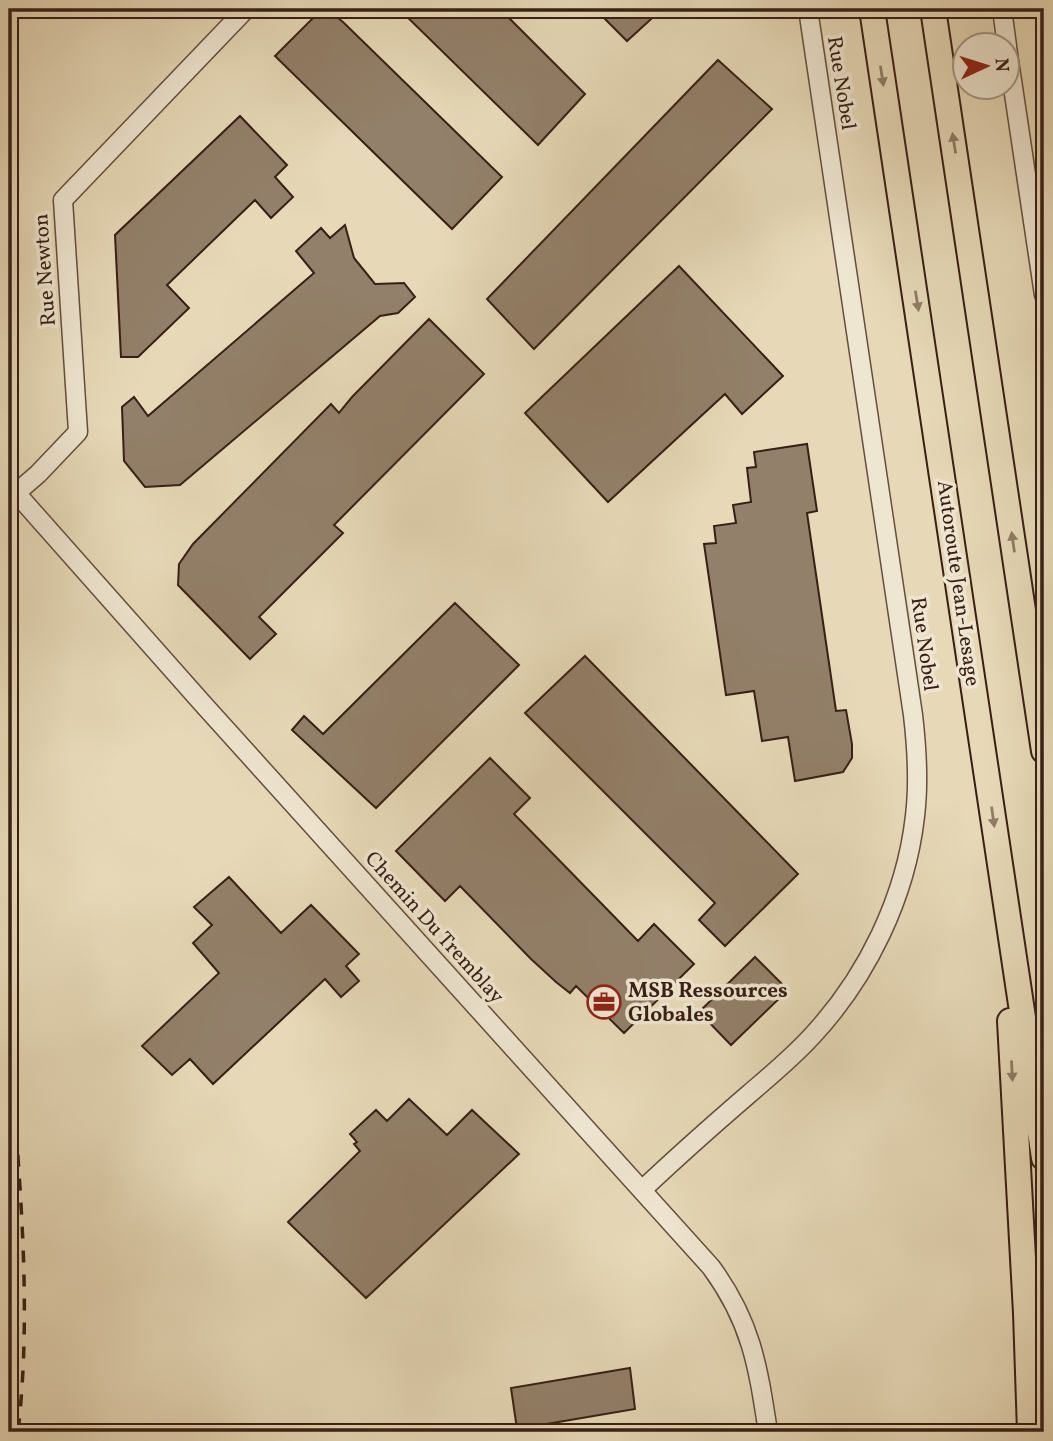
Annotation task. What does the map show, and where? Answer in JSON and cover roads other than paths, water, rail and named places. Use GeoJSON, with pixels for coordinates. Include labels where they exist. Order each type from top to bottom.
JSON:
{"type":"FeatureCollection","features":[{"type":"Feature","properties":{"kind":"highway","name":"Autoroute Jean-Lesage"},"geometry":{"type":"LineString","coordinates":[[872,9],[1044,1158]]}},
{"type":"Feature","properties":{"kind":"highway"},"geometry":{"type":"LineString","coordinates":[[933,9],[1044,751]]}},
{"type":"Feature","properties":{"kind":"highway"},"geometry":{"type":"LineString","coordinates":[[1002,880],[1030,1432]]}},
{"type":"Feature","properties":{"kind":"street","name":"Rue Newton"},"geometry":{"type":"LineString","coordinates":[[12,489],[38,474],[78,432],[62,200],[246,9]]}},
{"type":"Feature","properties":{"kind":"street","name":"Rue Nobel"},"geometry":{"type":"LineString","coordinates":[[642,1189],[796,1053],[838,1006],[865,964],[888,917],[903,875],[915,818],[917,773],[913,715],[807,9]]}},
{"type":"Feature","properties":{"kind":"street"},"geometry":{"type":"LineString","coordinates":[[1002,9],[1005,32]]}},
{"type":"Feature","properties":{"kind":"street"},"geometry":{"type":"LineString","coordinates":[[1015,102],[1044,295]]}},
{"type":"Feature","properties":{"kind":"street","name":"Chemin Du Tremblay"},"geometry":{"type":"LineString","coordinates":[[12,489],[711,1267],[731,1296],[755,1354],[768,1432]]}},
{"type":"Feature","properties":{"kind":"railway"},"geometry":{"type":"LineString","coordinates":[[9,1035],[23,1234],[24,1333],[18,1432]]}},
{"type":"Feature","properties":{"kind":"place","name":"MSB Ressources Globales"},"geometry":{"type":"Point","coordinates":[604,1002]}}]}
